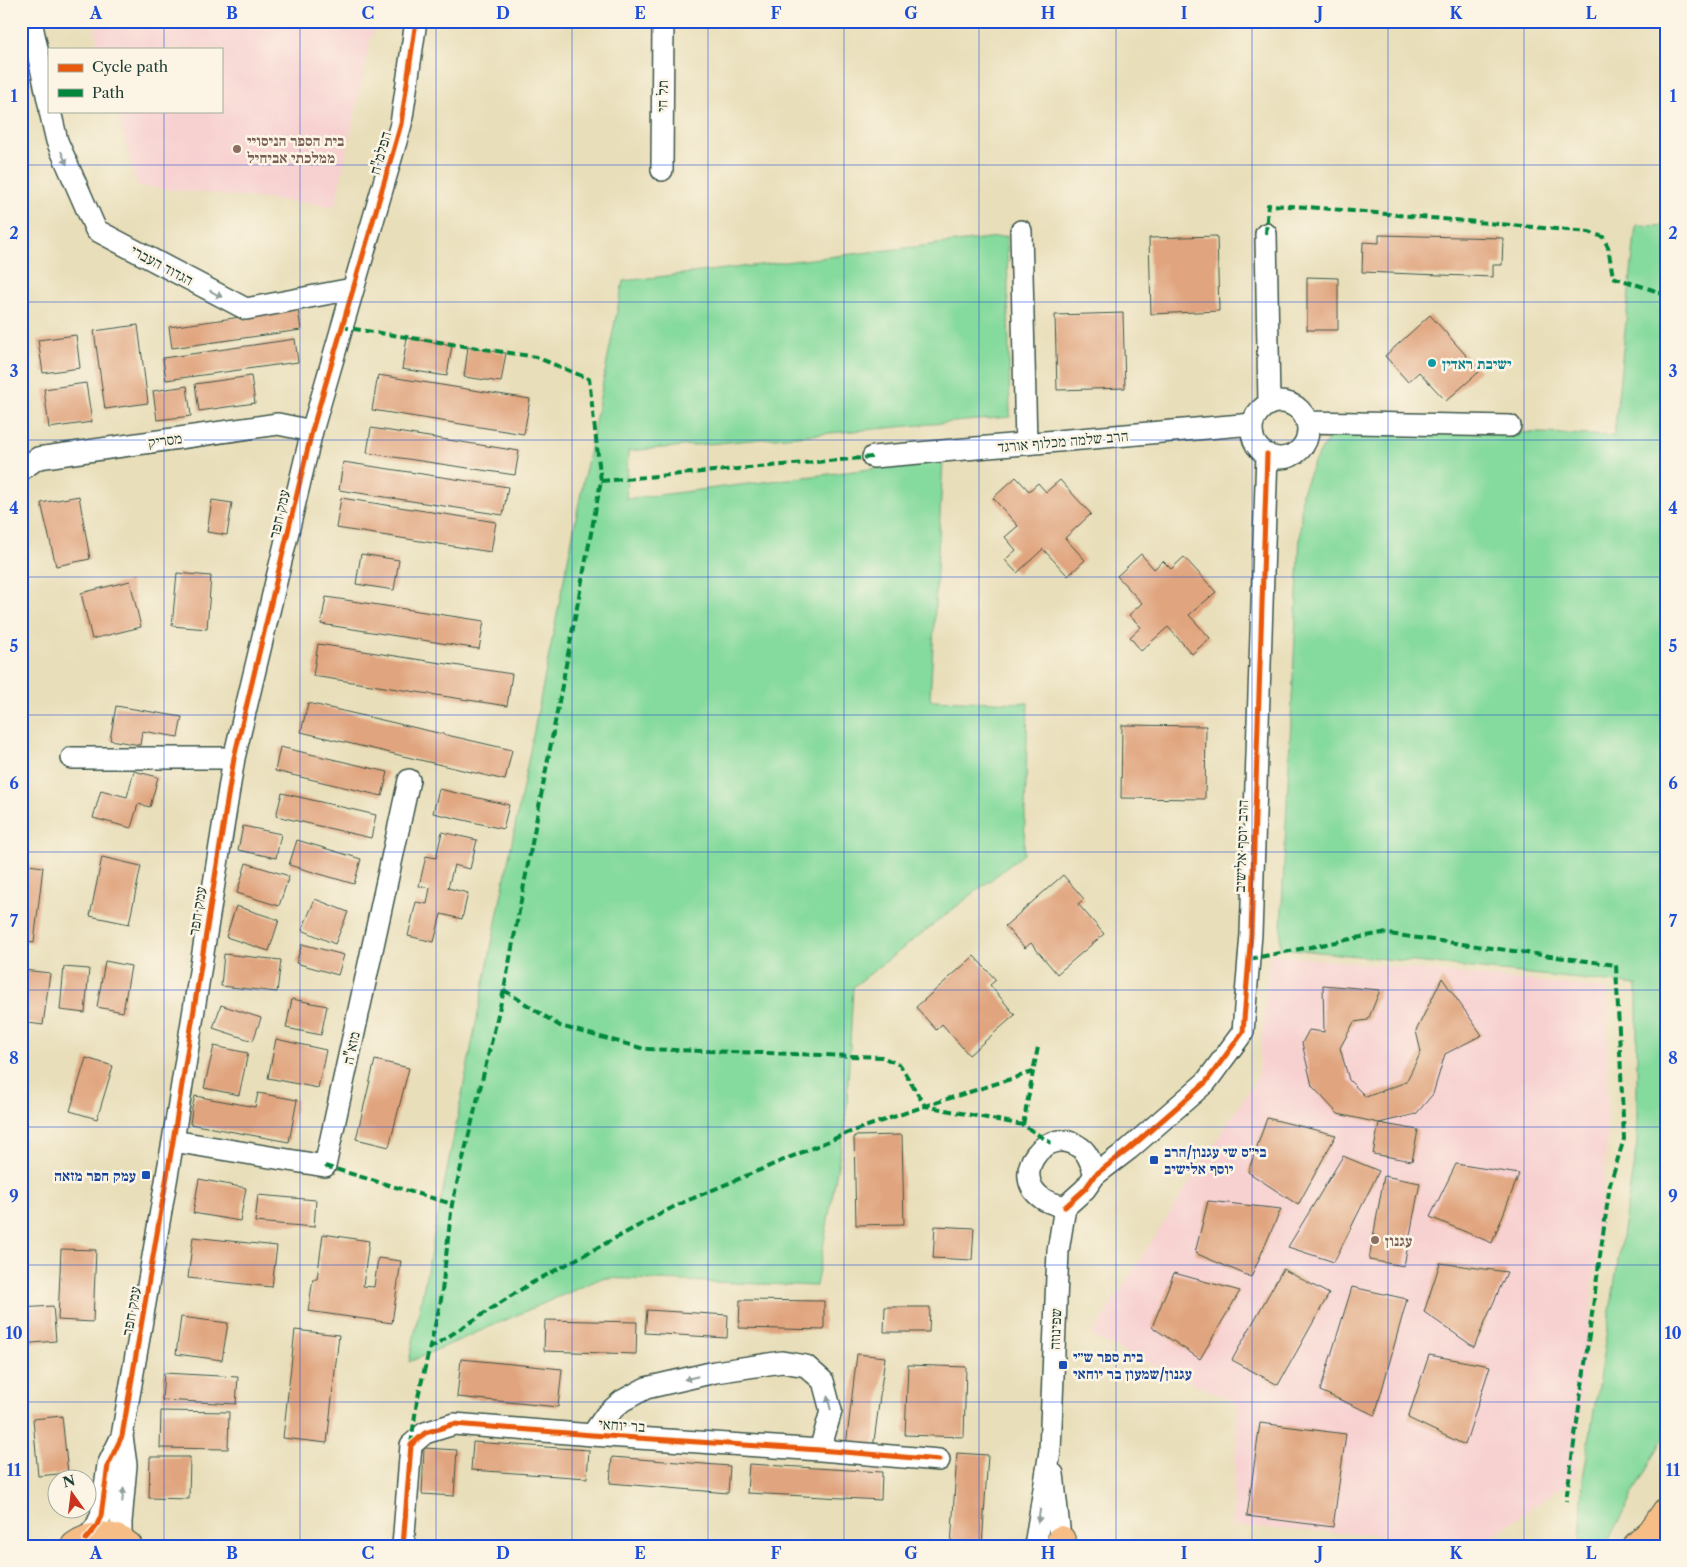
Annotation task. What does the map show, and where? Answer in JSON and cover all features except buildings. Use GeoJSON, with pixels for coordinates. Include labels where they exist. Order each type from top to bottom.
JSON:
{"type":"FeatureCollection","features":[{"type":"Feature","properties":{"kind":"main road"},"geometry":{"type":"LineString","coordinates":[[1637,1546],[1652,1532],[1666,1512]]}},
{"type":"Feature","properties":{"kind":"main road"},"geometry":{"type":"LineString","coordinates":[[80,1542],[99,1536],[112,1537],[126,1544]]}},
{"type":"Feature","properties":{"kind":"street"},"geometry":{"type":"LineString","coordinates":[[31,21],[48,99]]}},
{"type":"Feature","properties":{"kind":"street","name":"הפלמ\"ח"},"geometry":{"type":"LineString","coordinates":[[352,289],[401,124],[416,21]]}},
{"type":"Feature","properties":{"kind":"street","name":"תל חי"},"geometry":{"type":"LineString","coordinates":[[662,170],[663,21]]}},
{"type":"Feature","properties":{"kind":"street","name":"הגדוד העברי"},"geometry":{"type":"LineString","coordinates":[[50,112],[56,141],[96,230],[246,310],[352,289]]}},
{"type":"Feature","properties":{"kind":"street"},"geometry":{"type":"LineString","coordinates":[[1021,232],[1026,444]]}},
{"type":"Feature","properties":{"kind":"street"},"geometry":{"type":"LineString","coordinates":[[1266,234],[1270,404]]}},
{"type":"Feature","properties":{"kind":"street","name":"עמק חפר"},"geometry":{"type":"LineString","coordinates":[[80,1542],[96,1527],[101,1516],[108,1465],[122,1436],[173,1141],[234,758],[312,431],[352,289]]}},
{"type":"Feature","properties":{"kind":"street"},"geometry":{"type":"LineString","coordinates":[[1278,402],[1296,407],[1303,414],[1307,422],[1308,432],[1306,441],[1301,449],[1293,455],[1284,458],[1266,454],[1260,449],[1252,433],[1256,416],[1262,409],[1278,402]]}},
{"type":"Feature","properties":{"kind":"street"},"geometry":{"type":"LineString","coordinates":[[1307,422],[1510,426]]}},
{"type":"Feature","properties":{"kind":"street","name":"מסריק"},"geometry":{"type":"LineString","coordinates":[[21,470],[38,458],[278,424],[312,431]]}},
{"type":"Feature","properties":{"kind":"street","name":"הרב שלמה מכלוף אורגד"},"geometry":{"type":"LineString","coordinates":[[873,457],[1253,424]]}},
{"type":"Feature","properties":{"kind":"street","name":"הרב יוסף אלישיב"},"geometry":{"type":"LineString","coordinates":[[1095,1175],[1154,1128],[1206,1082],[1243,1032],[1251,934],[1266,454]]}},
{"type":"Feature","properties":{"kind":"street"},"geometry":{"type":"LineString","coordinates":[[72,758],[234,758]]}},
{"type":"Feature","properties":{"kind":"street","name":"מזא\"ה"},"geometry":{"type":"LineString","coordinates":[[173,1141],[325,1166],[409,780]]}},
{"type":"Feature","properties":{"kind":"street"},"geometry":{"type":"LineString","coordinates":[[1062,1141],[1072,1143],[1081,1148],[1088,1156],[1095,1175],[1085,1188],[1065,1207],[1044,1200],[1037,1194],[1031,1185],[1029,1175],[1030,1164],[1034,1155],[1051,1143],[1062,1141]]}},
{"type":"Feature","properties":{"kind":"street","name":"שפינוזה"},"geometry":{"type":"LineString","coordinates":[[1055,1544],[1050,1451],[1058,1251],[1065,1207]]}},
{"type":"Feature","properties":{"kind":"street","name":"בר יוחאי"},"geometry":{"type":"LineString","coordinates":[[592,1435],[606,1415],[622,1401],[646,1388],[715,1372],[782,1362],[806,1366],[823,1381],[831,1412],[820,1450]]}},
{"type":"Feature","properties":{"kind":"street","name":"בר יוחאי"},"geometry":{"type":"LineString","coordinates":[[403,1546],[411,1445],[426,1433],[454,1424],[938,1460]]}},
{"type":"Feature","properties":{"kind":"street","name":"עמק חפר"},"geometry":{"type":"LineString","coordinates":[[122,1436],[126,1465],[121,1532],[126,1544]]}},
{"type":"Feature","properties":{"kind":"shaded area","name":"בית הספר הניסויי ממלכתי אביחיל"},"geometry":{"type":"Polygon","coordinates":[[[99,21],[375,21],[335,206],[137,186],[117,112],[222,112],[222,48],[99,48],[95,31],[99,21]]]}},
{"type":"Feature","properties":{"kind":"shaded area","name":"עגנון"},"geometry":{"type":"Polygon","coordinates":[[[1270,954],[1608,989],[1607,1144],[1575,1477],[1484,1542],[1232,1526],[1238,1404],[1091,1336],[1258,1076],[1270,954]]]}},
{"type":"Feature","properties":{"kind":"green space"},"geometry":{"type":"Polygon","coordinates":[[[1636,225],[1666,226],[1666,1433],[1609,1539],[1597,1546],[1580,1546],[1583,1479],[1637,1143],[1637,985],[1280,948],[1302,492],[1314,462],[1337,425],[1614,436],[1636,225]]]}},
{"type":"Feature","properties":{"kind":"green space"},"geometry":{"type":"Polygon","coordinates":[[[1007,236],[1010,417],[628,451],[626,499],[943,460],[930,700],[1028,703],[1024,854],[853,987],[846,1121],[816,1286],[602,1278],[409,1362],[623,281],[1007,236]]]}},
{"type":"Feature","properties":{"kind":"marked path"},"geometry":{"type":"LineString","coordinates":[[1266,234],[1268,205],[1589,232],[1603,237],[1608,247],[1613,277],[1666,296]]}},
{"type":"Feature","properties":{"kind":"marked path"},"geometry":{"type":"LineString","coordinates":[[341,327],[536,357],[589,379],[601,481],[504,990],[452,1204],[441,1300],[417,1401],[411,1444]]}},
{"type":"Feature","properties":{"kind":"marked path"},"geometry":{"type":"LineString","coordinates":[[601,481],[873,457]]}},
{"type":"Feature","properties":{"kind":"marked path"},"geometry":{"type":"LineString","coordinates":[[1249,959],[1382,933],[1616,965],[1624,1139],[1610,1184],[1566,1501]]}},
{"type":"Feature","properties":{"kind":"marked path"},"geometry":{"type":"LineString","coordinates":[[504,990],[560,1026],[645,1049],[882,1057],[900,1065],[925,1106],[1023,1125],[1051,1143]]}},
{"type":"Feature","properties":{"kind":"marked path"},"geometry":{"type":"LineString","coordinates":[[429,1349],[528,1285],[677,1205],[850,1132],[1033,1072],[1038,1047]]}},
{"type":"Feature","properties":{"kind":"marked path"},"geometry":{"type":"LineString","coordinates":[[1023,1125],[1033,1072]]}},
{"type":"Feature","properties":{"kind":"marked path"},"geometry":{"type":"LineString","coordinates":[[325,1166],[452,1204]]}},
{"type":"Feature","properties":{"kind":"cycle path"},"geometry":{"type":"LineString","coordinates":[[86,1539],[96,1527],[101,1516],[108,1465],[122,1436],[173,1141],[234,758],[312,431],[401,124],[416,21]]}},
{"type":"Feature","properties":{"kind":"cycle path"},"geometry":{"type":"LineString","coordinates":[[1065,1207],[1085,1189],[1095,1175],[1129,1149],[1206,1082],[1243,1032],[1251,934],[1267,454]]}},
{"type":"Feature","properties":{"kind":"cycle path"},"geometry":{"type":"LineString","coordinates":[[403,1546],[411,1445],[425,1433],[454,1424],[939,1460]]}},
{"type":"Feature","properties":{"kind":"place","name":"בית הספר הניסויי ממלכתי אביחיל"},"geometry":{"type":"Point","coordinates":[237,149]}},
{"type":"Feature","properties":{"kind":"place","name":"ישיבת ראדין"},"geometry":{"type":"Point","coordinates":[1432,363]}},
{"type":"Feature","properties":{"kind":"place","name":"בי״ס שי עגנון/הרב יוסף אלישיב"},"geometry":{"type":"Point","coordinates":[1154,1160]}},
{"type":"Feature","properties":{"kind":"place","name":"עמק חפר מזאה"},"geometry":{"type":"Point","coordinates":[146,1175]}},
{"type":"Feature","properties":{"kind":"place","name":"עגנון"},"geometry":{"type":"Point","coordinates":[1375,1240]}},
{"type":"Feature","properties":{"kind":"place","name":"בית ספר ש״י עגנון/שמעון בר יוחאי"},"geometry":{"type":"Point","coordinates":[1063,1365]}}]}
